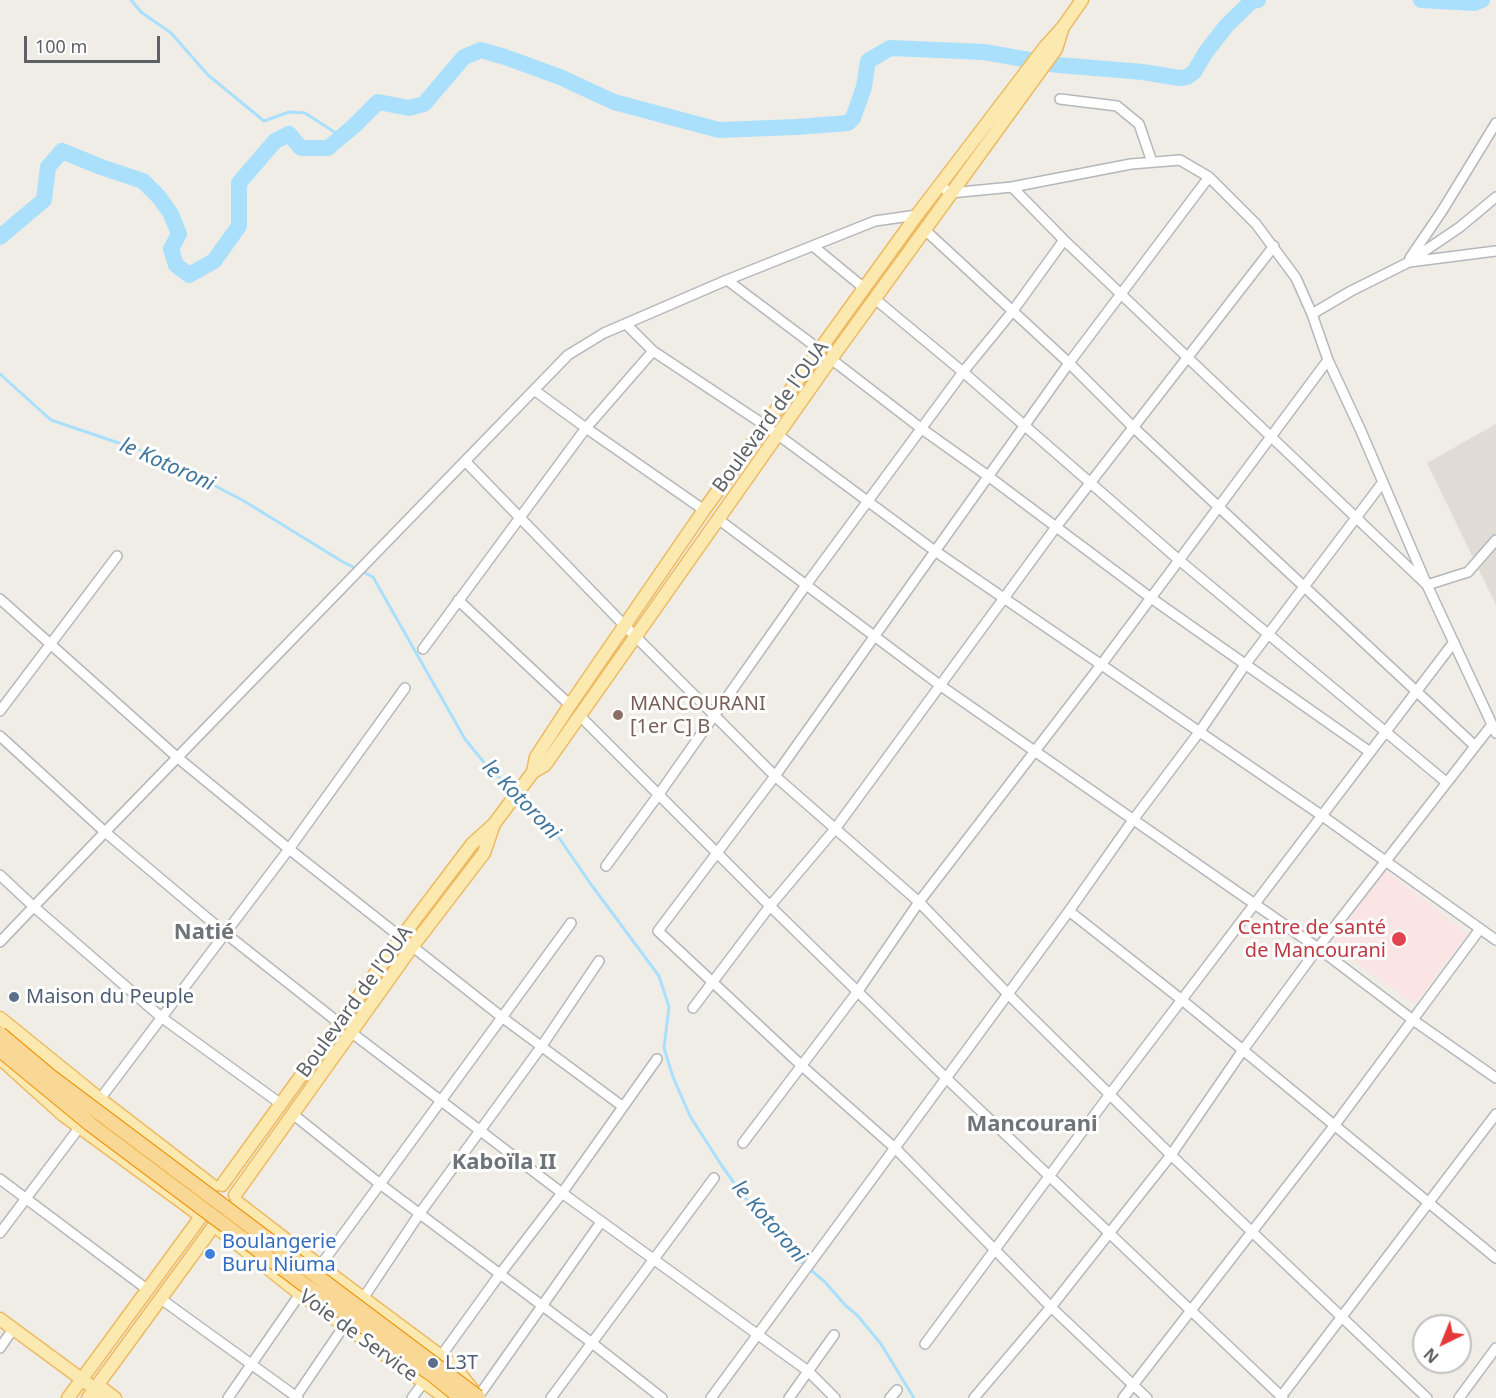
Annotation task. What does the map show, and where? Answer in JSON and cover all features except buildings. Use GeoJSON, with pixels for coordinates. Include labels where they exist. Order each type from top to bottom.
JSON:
{"type":"FeatureCollection","features":[{"type":"Feature","properties":{"kind":"highway"},"geometry":{"type":"LineString","coordinates":[[0,1034],[59,1083],[478,1397]]}},
{"type":"Feature","properties":{"kind":"highway"},"geometry":{"type":"LineString","coordinates":[[0,1050],[90,1124],[296,1279],[434,1376],[461,1398]]}},
{"type":"Feature","properties":{"kind":"main road","name":"Boulevard de l'OUA"},"geometry":{"type":"LineString","coordinates":[[533,772],[536,757],[704,510],[917,215],[945,189],[1050,48],[1082,0]]}},
{"type":"Feature","properties":{"kind":"main road"},"geometry":{"type":"LineString","coordinates":[[0,1058],[79,1127],[199,1216],[206,1224],[214,1227],[226,1225],[232,1221],[236,1215],[236,1199],[412,947],[484,853],[494,824],[533,772],[545,765],[777,435],[925,230],[945,189]]}},
{"type":"Feature","properties":{"kind":"main road","name":"Boulevard de l'OUA"},"geometry":{"type":"LineString","coordinates":[[218,1186],[281,1104],[400,938],[472,844],[494,824]]}},
{"type":"Feature","properties":{"kind":"main road"},"geometry":{"type":"LineString","coordinates":[[0,1018],[99,1099],[236,1199]]}},
{"type":"Feature","properties":{"kind":"main road"},"geometry":{"type":"LineString","coordinates":[[0,1018],[2,1024],[0,1034]]}},
{"type":"Feature","properties":{"kind":"main road"},"geometry":{"type":"LineString","coordinates":[[199,1216],[196,1207],[200,1194],[218,1186]]}},
{"type":"Feature","properties":{"kind":"main road","name":"Voie de Service"},"geometry":{"type":"LineString","coordinates":[[236,1199],[320,1266],[453,1365],[478,1397]]}},
{"type":"Feature","properties":{"kind":"main road"},"geometry":{"type":"LineString","coordinates":[[68,1398],[148,1290],[199,1216]]}},
{"type":"Feature","properties":{"kind":"main road"},"geometry":{"type":"LineString","coordinates":[[95,1395],[214,1227]]}},
{"type":"Feature","properties":{"kind":"main road","name":"Voie de Service"},"geometry":{"type":"LineString","coordinates":[[214,1227],[300,1294],[446,1398]]}},
{"type":"Feature","properties":{"kind":"main road"},"geometry":{"type":"LineString","coordinates":[[0,1319],[82,1380],[95,1395]]}},
{"type":"Feature","properties":{"kind":"main road"},"geometry":{"type":"LineString","coordinates":[[95,1395],[103,1389],[115,1398]]}},
{"type":"Feature","properties":{"kind":"street"},"geometry":{"type":"LineString","coordinates":[[1060,99],[1117,106],[1139,124],[1152,162]]}},
{"type":"Feature","properties":{"kind":"street"},"geometry":{"type":"LineString","coordinates":[[1407,262],[1442,211],[1496,123]]}},
{"type":"Feature","properties":{"kind":"street"},"geometry":{"type":"LineString","coordinates":[[945,189],[1012,188],[1131,164],[1180,160],[1209,177],[1256,224],[1296,278],[1312,314],[1328,360],[1427,585],[1494,729],[1475,746],[1446,782],[1318,948],[1170,1155],[1110,1233],[1052,1307],[974,1398]]}},
{"type":"Feature","properties":{"kind":"street"},"geometry":{"type":"LineString","coordinates":[[1147,1398],[1052,1307],[896,1149],[802,1066],[658,931],[775,776],[1069,363],[1209,177]]}},
{"type":"Feature","properties":{"kind":"street"},"geometry":{"type":"LineString","coordinates":[[1012,188],[1427,585]]}},
{"type":"Feature","properties":{"kind":"street"},"geometry":{"type":"LineString","coordinates":[[1312,314],[1407,262],[1460,227],[1496,197]]}},
{"type":"Feature","properties":{"kind":"street"},"geometry":{"type":"LineString","coordinates":[[0,942],[568,355],[604,333],[727,280],[875,221],[917,215]]}},
{"type":"Feature","properties":{"kind":"street"},"geometry":{"type":"LineString","coordinates":[[925,230],[1475,746]]}},
{"type":"Feature","properties":{"kind":"street"},"geometry":{"type":"LineString","coordinates":[[606,866],[806,585],[963,372],[1012,312],[1064,240]]}},
{"type":"Feature","properties":{"kind":"street"},"geometry":{"type":"LineString","coordinates":[[813,246],[864,288]]}},
{"type":"Feature","properties":{"kind":"street"},"geometry":{"type":"LineString","coordinates":[[693,1008],[770,906],[835,829],[1056,527],[1274,246]]}},
{"type":"Feature","properties":{"kind":"street"},"geometry":{"type":"LineString","coordinates":[[1407,262],[1496,251]]}},
{"type":"Feature","properties":{"kind":"street"},"geometry":{"type":"LineString","coordinates":[[727,280],[820,350]]}},
{"type":"Feature","properties":{"kind":"street"},"geometry":{"type":"LineString","coordinates":[[875,299],[963,372],[1089,484],[1446,782]]}},
{"type":"Feature","properties":{"kind":"street"},"geometry":{"type":"LineString","coordinates":[[626,324],[653,351],[766,426],[935,551],[1321,814],[1496,940]]}},
{"type":"Feature","properties":{"kind":"street"},"geometry":{"type":"LineString","coordinates":[[423,649],[586,428],[653,351]]}},
{"type":"Feature","properties":{"kind":"street"},"geometry":{"type":"LineString","coordinates":[[831,359],[1151,598],[1370,752]]}},
{"type":"Feature","properties":{"kind":"street"},"geometry":{"type":"LineString","coordinates":[[743,1143],[858,991],[919,902],[1101,665],[1328,360]]}},
{"type":"Feature","properties":{"kind":"street"},"geometry":{"type":"LineString","coordinates":[[534,390],[704,510]]}},
{"type":"Feature","properties":{"kind":"street"},"geometry":{"type":"LineString","coordinates":[[465,461],[775,776],[919,902],[1170,1155],[1427,1398]]}},
{"type":"Feature","properties":{"kind":"street"},"geometry":{"type":"LineString","coordinates":[[711,1398],[896,1149],[1069,911],[1132,820],[1200,731],[1245,665],[1383,482]]}},
{"type":"Feature","properties":{"kind":"street"},"geometry":{"type":"LineString","coordinates":[[718,519],[941,686],[1318,948],[1413,1020],[1496,1078]]}},
{"type":"Feature","properties":{"kind":"street"},"geometry":{"type":"LineString","coordinates":[[1427,585],[1468,572],[1496,540]]}},
{"type":"Feature","properties":{"kind":"street"},"geometry":{"type":"LineString","coordinates":[[0,711],[117,556]]}},
{"type":"Feature","properties":{"kind":"street"},"geometry":{"type":"LineString","coordinates":[[0,599],[178,758],[289,849],[502,1018],[622,1106]]}},
{"type":"Feature","properties":{"kind":"street"},"geometry":{"type":"LineString","coordinates":[[458,600],[570,705]]}},
{"type":"Feature","properties":{"kind":"street"},"geometry":{"type":"LineString","coordinates":[[925,1344],[1110,1094],[1454,642]]}},
{"type":"Feature","properties":{"kind":"street"},"geometry":{"type":"LineString","coordinates":[[0,1233],[289,849],[405,688]]}},
{"type":"Feature","properties":{"kind":"street"},"geometry":{"type":"LineString","coordinates":[[579,715],[946,1078],[1282,1398],[1428,1201],[1496,1114]]}},
{"type":"Feature","properties":{"kind":"street"},"geometry":{"type":"LineString","coordinates":[[0,736],[105,832],[225,933],[339,1023]]}},
{"type":"Feature","properties":{"kind":"street"},"geometry":{"type":"LineString","coordinates":[[0,875],[161,1017],[281,1104]]}},
{"type":"Feature","properties":{"kind":"street"},"geometry":{"type":"LineString","coordinates":[[1069,911],[1182,1000],[1496,1258]]}},
{"type":"Feature","properties":{"kind":"street"},"geometry":{"type":"LineString","coordinates":[[320,1266],[571,923]]}},
{"type":"Feature","properties":{"kind":"street"},"geometry":{"type":"LineString","coordinates":[[1124,1398],[1334,1126],[1480,928]]}},
{"type":"Feature","properties":{"kind":"street"},"geometry":{"type":"LineString","coordinates":[[364,1297],[420,1213],[541,1047],[599,962]]}},
{"type":"Feature","properties":{"kind":"street"},"geometry":{"type":"LineString","coordinates":[[352,1033],[652,1260],[808,1371],[835,1398]]}},
{"type":"Feature","properties":{"kind":"street"},"geometry":{"type":"LineString","coordinates":[[441,1356],[562,1193],[657,1059]]}},
{"type":"Feature","properties":{"kind":"street"},"geometry":{"type":"LineString","coordinates":[[294,1114],[380,1184],[662,1398]]}},
{"type":"Feature","properties":{"kind":"street"},"geometry":{"type":"LineString","coordinates":[[551,1398],[714,1178]]}},
{"type":"Feature","properties":{"kind":"street"},"geometry":{"type":"LineString","coordinates":[[0,1179],[148,1290]]}},
{"type":"Feature","properties":{"kind":"street"},"geometry":{"type":"LineString","coordinates":[[478,1397],[601,1222]]}},
{"type":"Feature","properties":{"kind":"street"},"geometry":{"type":"LineString","coordinates":[[228,1398],[300,1294]]}},
{"type":"Feature","properties":{"kind":"street"},"geometry":{"type":"LineString","coordinates":[[161,1299],[296,1397],[344,1326]]}},
{"type":"Feature","properties":{"kind":"street"},"geometry":{"type":"LineString","coordinates":[[0,1348],[13,1329]]}},
{"type":"Feature","properties":{"kind":"street"},"geometry":{"type":"LineString","coordinates":[[789,1398],[834,1335]]}},
{"type":"Feature","properties":{"kind":"street"},"geometry":{"type":"LineString","coordinates":[[1459,1398],[1496,1348]]}},
{"type":"Feature","properties":{"kind":"street"},"geometry":{"type":"LineString","coordinates":[[412,1398],[423,1383]]}},
{"type":"Feature","properties":{"kind":"street"},"geometry":{"type":"LineString","coordinates":[[890,1398],[897,1390]]}},
{"type":"Feature","properties":{"kind":"shaded area"},"geometry":{"type":"Polygon","coordinates":[[[1496,424],[1496,605],[1427,463],[1496,424]]]}},
{"type":"Feature","properties":{"kind":"shaded area","name":"Centre de santé de Mancourani"},"geometry":{"type":"Polygon","coordinates":[[[1385,870],[1467,934],[1415,1004],[1331,945],[1385,870]]]}},
{"type":"Feature","properties":{"kind":"waterway"},"geometry":{"type":"LineString","coordinates":[[131,0],[141,12],[171,33],[208,75],[264,121],[289,112],[305,113],[342,137]]}},
{"type":"Feature","properties":{"kind":"waterway"},"geometry":{"type":"LineString","coordinates":[[0,237],[44,200],[48,167],[62,151],[143,181],[159,197],[171,214],[179,234],[171,249],[176,265],[189,275],[214,261],[239,226],[239,183],[275,141],[289,134],[301,148],[328,148],[378,102],[409,108],[424,104],[464,57],[481,50],[560,77],[614,102],[719,130],[796,127],[848,123],[853,118],[864,87],[868,61],[890,48],[984,52],[1058,65],[1187,77],[1194,72],[1227,25],[1252,1],[1258,0]]}},
{"type":"Feature","properties":{"kind":"waterway"},"geometry":{"type":"LineString","coordinates":[[1421,0],[1474,3],[1482,0]]}},
{"type":"Feature","properties":{"kind":"waterway","name":"le Kotoroni"},"geometry":{"type":"LineString","coordinates":[[0,374],[51,420],[160,457],[244,501],[343,562],[373,577],[465,739],[490,770],[515,790]]}},
{"type":"Feature","properties":{"kind":"waterway","name":"le Kotoroni"},"geometry":{"type":"LineString","coordinates":[[520,794],[546,819],[659,976],[669,1007],[664,1048],[673,1077],[690,1116],[722,1166],[745,1198],[779,1232],[793,1255],[825,1282],[857,1315],[881,1344],[914,1398]]}},
{"type":"Feature","properties":{"kind":"place","name":"MANCOURANI [1er C] B"},"geometry":{"type":"Point","coordinates":[618,715]}},
{"type":"Feature","properties":{"kind":"place","name":"Centre de santé de Mancourani"},"geometry":{"type":"Point","coordinates":[1399,939]}},
{"type":"Feature","properties":{"kind":"place","name":"Maison du Peuple"},"geometry":{"type":"Point","coordinates":[14,997]}},
{"type":"Feature","properties":{"kind":"place","name":"Boulangerie Buru Niuma"},"geometry":{"type":"Point","coordinates":[210,1254]}},
{"type":"Feature","properties":{"kind":"place","name":"L3T"},"geometry":{"type":"Point","coordinates":[433,1363]}},
{"type":"Feature","properties":{"kind":"district","name":"Natié"},"geometry":{"type":"Point","coordinates":[204,933]}},
{"type":"Feature","properties":{"kind":"district","name":"Mancourani"},"geometry":{"type":"Point","coordinates":[1032,1125]}},
{"type":"Feature","properties":{"kind":"district","name":"Kaboïla II"},"geometry":{"type":"Point","coordinates":[504,1163]}}]}
